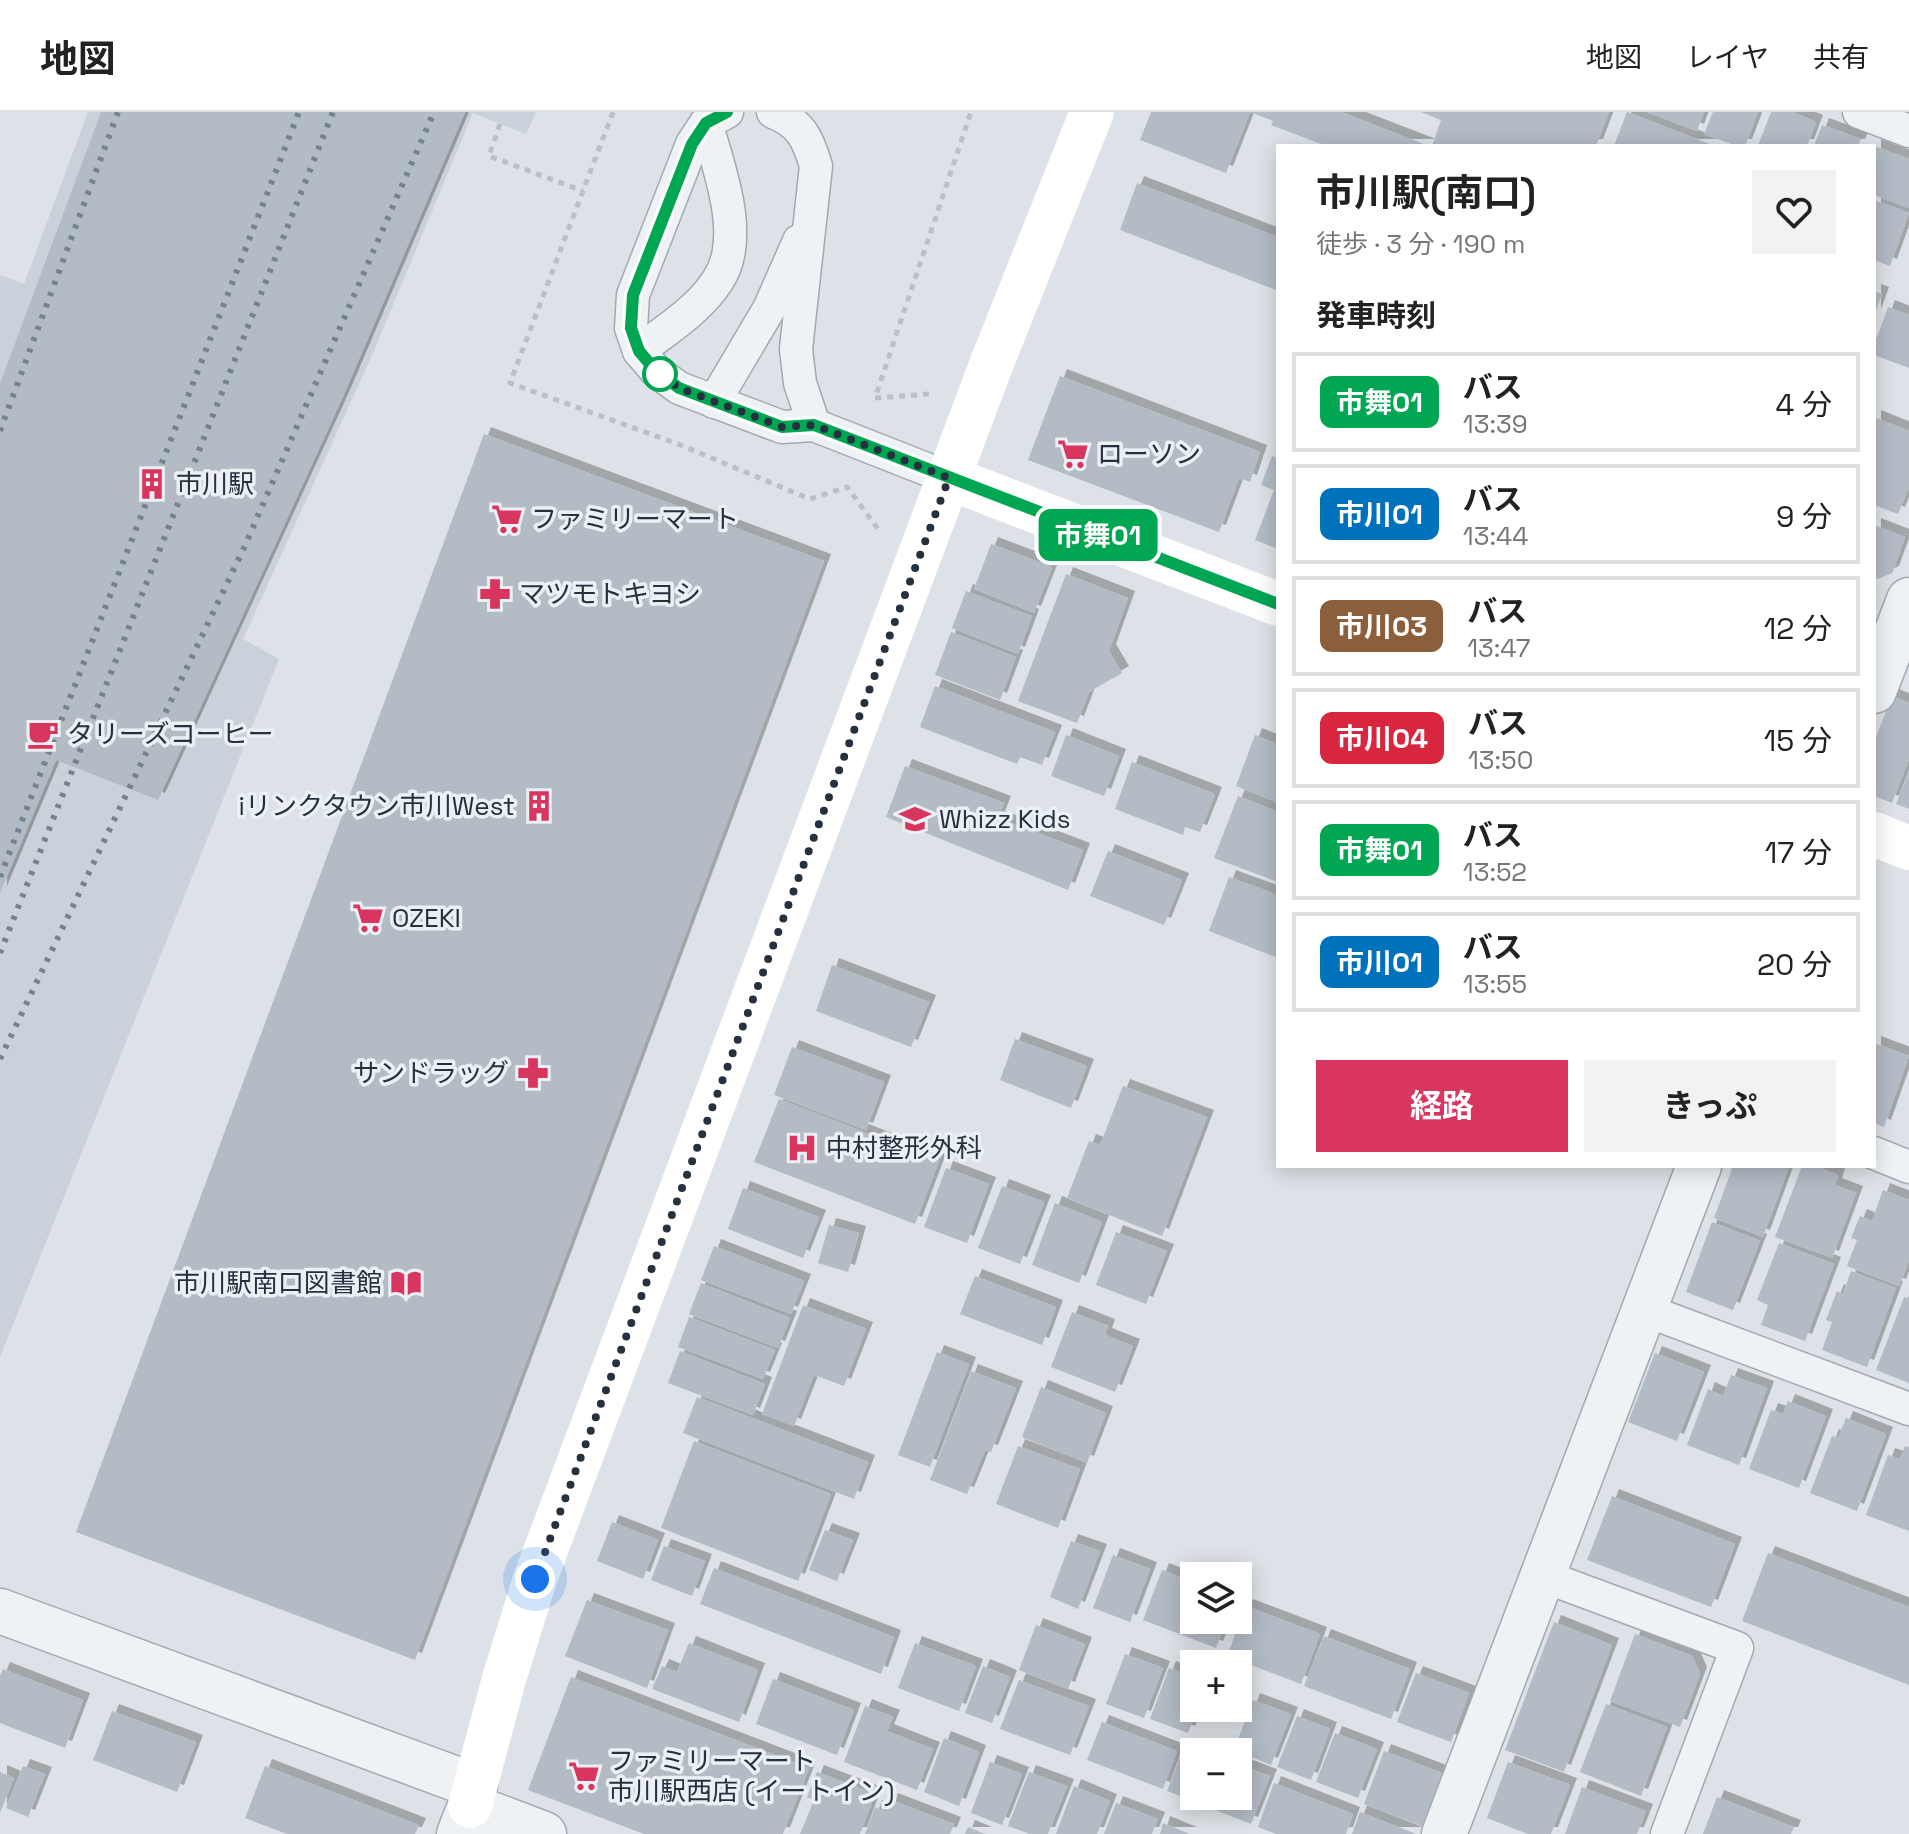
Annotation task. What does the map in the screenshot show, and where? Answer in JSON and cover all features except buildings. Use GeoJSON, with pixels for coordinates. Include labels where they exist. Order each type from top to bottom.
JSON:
{"type":"FeatureCollection","features":[{"type":"Feature","properties":{"kind":"street"},"geometry":{"type":"LineString","coordinates":[[468,1809],[535,1579],[949,478],[1092,112]]}},
{"type":"Feature","properties":{"kind":"street"},"geometry":{"type":"LineString","coordinates":[[949,478],[1276,603]]}},
{"type":"Feature","properties":{"kind":"street"},"geometry":{"type":"LineString","coordinates":[[1876,686],[1909,600]]}},
{"type":"Feature","properties":{"kind":"street"},"geometry":{"type":"LineString","coordinates":[[1876,835],[1909,848]]}},
{"type":"Feature","properties":{"kind":"street"},"geometry":{"type":"LineString","coordinates":[[1444,1834],[1698,1168]]}},
{"type":"Feature","properties":{"kind":"street"},"geometry":{"type":"LineString","coordinates":[[0,1611],[468,1809],[544,1834]]}},
{"type":"Feature","properties":{"kind":"lane"},"geometry":{"type":"LineString","coordinates":[[773,112],[789,118],[808,140],[816,166],[796,349],[800,383],[814,425]]}},
{"type":"Feature","properties":{"kind":"lane"},"geometry":{"type":"LineString","coordinates":[[1859,112],[1909,131]]}},
{"type":"Feature","properties":{"kind":"lane"},"geometry":{"type":"LineString","coordinates":[[717,118],[692,144],[633,295],[631,328],[639,351],[656,371],[679,388],[782,427],[814,425],[949,478]]}},
{"type":"Feature","properties":{"kind":"lane"},"geometry":{"type":"LineString","coordinates":[[639,351],[695,307],[719,279],[731,249],[717,118]]}},
{"type":"Feature","properties":{"kind":"lane"},"geometry":{"type":"LineString","coordinates":[[714,402],[769,309],[812,213]]}},
{"type":"Feature","properties":{"kind":"lane"},"geometry":{"type":"LineString","coordinates":[[1876,1154],[1909,1167]]}},
{"type":"Feature","properties":{"kind":"lane"},"geometry":{"type":"LineString","coordinates":[[1645,1310],[1909,1409]]}},
{"type":"Feature","properties":{"kind":"lane"},"geometry":{"type":"LineString","coordinates":[[1543,1576],[1737,1648],[1667,1834]]}},
{"type":"Feature","properties":{"kind":"path"},"geometry":{"type":"LineString","coordinates":[[934,393],[875,398],[971,112]]}},
{"type":"Feature","properties":{"kind":"path"},"geometry":{"type":"LineString","coordinates":[[500,124],[489,156],[583,191]]}},
{"type":"Feature","properties":{"kind":"shaded area","name":"市川駅"},"geometry":{"type":"Polygon","coordinates":[[[88,112],[536,112],[526,134],[473,113],[373,353],[243,639],[279,659],[0,1357],[0,275],[24,284],[88,112]]]}},
{"type":"Feature","properties":{"kind":"railway"},"geometry":{"type":"LineString","coordinates":[[0,431],[118,112]]}},
{"type":"Feature","properties":{"kind":"railway"},"geometry":{"type":"LineString","coordinates":[[0,877],[299,112]]}},
{"type":"Feature","properties":{"kind":"railway"},"geometry":{"type":"LineString","coordinates":[[0,953],[333,112]]}},
{"type":"Feature","properties":{"kind":"railway"},"geometry":{"type":"LineString","coordinates":[[0,1059],[243,550],[434,112]]}},
{"type":"Feature","properties":{"kind":"bus line","name":"市舞01"},"geometry":{"type":"LineString","coordinates":[[727,112],[706,123],[692,144],[633,295],[631,328],[639,351],[656,371],[679,388],[782,427],[814,425],[1276,603]]}},
{"type":"Feature","properties":{"kind":"place","name":"ローソン"},"geometry":{"type":"Point","coordinates":[1073,454]}},
{"type":"Feature","properties":{"kind":"place","name":"市川駅"},"geometry":{"type":"Point","coordinates":[152,484]}},
{"type":"Feature","properties":{"kind":"place","name":"ファミリーマート"},"geometry":{"type":"Point","coordinates":[507,519]}},
{"type":"Feature","properties":{"kind":"place","name":"マツモトキヨシ"},"geometry":{"type":"Point","coordinates":[495,594]}},
{"type":"Feature","properties":{"kind":"place","name":"タリーズコーヒー"},"geometry":{"type":"Point","coordinates":[43,734]}},
{"type":"Feature","properties":{"kind":"place","name":"iリンクタウン市川West"},"geometry":{"type":"Point","coordinates":[539,806]}},
{"type":"Feature","properties":{"kind":"place","name":"Whizz Kids"},"geometry":{"type":"Point","coordinates":[915,819]}},
{"type":"Feature","properties":{"kind":"place","name":"OZEKI"},"geometry":{"type":"Point","coordinates":[368,918]}},
{"type":"Feature","properties":{"kind":"place","name":"サンドラッグ"},"geometry":{"type":"Point","coordinates":[533,1073]}},
{"type":"Feature","properties":{"kind":"place","name":"中村整形外科"},"geometry":{"type":"Point","coordinates":[802,1148]}},
{"type":"Feature","properties":{"kind":"place","name":"市川駅南口図書館"},"geometry":{"type":"Point","coordinates":[406,1283]}},
{"type":"Feature","properties":{"kind":"place","name":"ファミリーマート 市川駅西店 (イートイン)"},"geometry":{"type":"Point","coordinates":[584,1776]}},
{"type":"Feature","properties":{"kind":"route"},"geometry":{"type":"LineString","coordinates":[[535,1579],[949,478],[814,425],[782,427],[679,388],[656,371],[660,374]]}}]}
